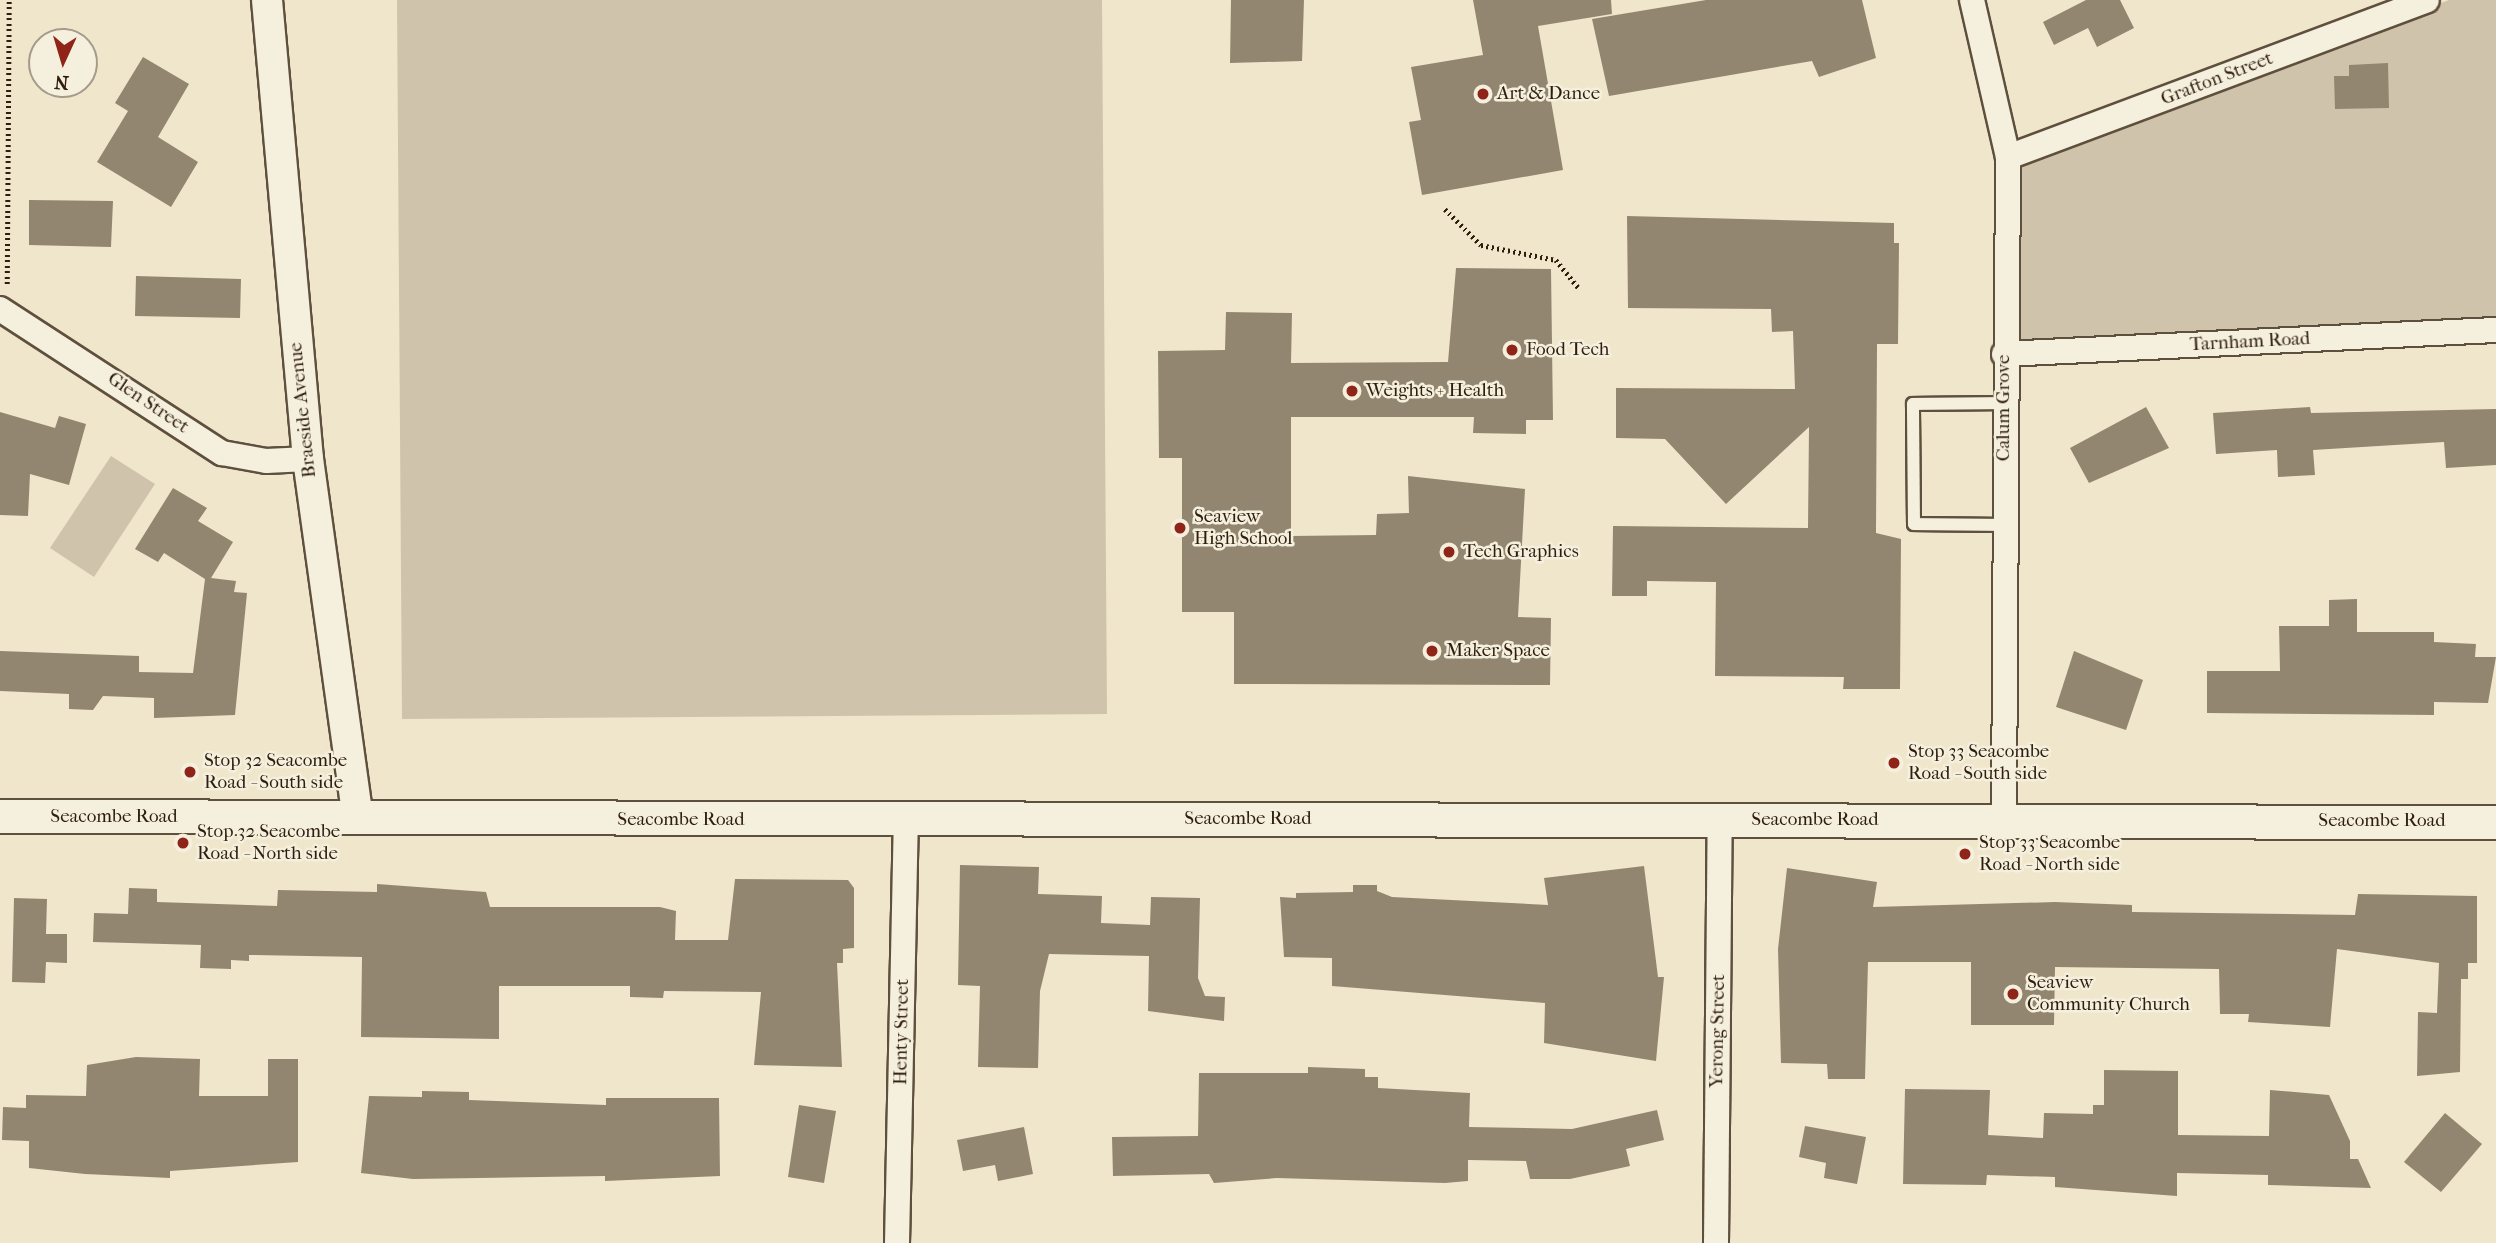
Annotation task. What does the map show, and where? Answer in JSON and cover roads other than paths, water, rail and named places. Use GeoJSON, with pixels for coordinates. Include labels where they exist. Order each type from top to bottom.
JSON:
{"type":"FeatureCollection","features":[{"type":"Feature","properties":{"kind":"main road","name":"Seacombe Road"},"geometry":{"type":"LineString","coordinates":[[0,816],[2496,822]]}},
{"type":"Feature","properties":{"kind":"street","name":"Braeside Avenue"},"geometry":{"type":"LineString","coordinates":[[267,0],[307,458],[358,818]]}},
{"type":"Feature","properties":{"kind":"street","name":"Calum Grove"},"geometry":{"type":"LineString","coordinates":[[1972,0],[2008,157],[2004,354],[2004,820]]}},
{"type":"Feature","properties":{"kind":"street","name":"Grafton Street"},"geometry":{"type":"LineString","coordinates":[[2008,157],[2427,0]]}},
{"type":"Feature","properties":{"kind":"street","name":"Glen Street"},"geometry":{"type":"LineString","coordinates":[[3,309],[222,453],[266,461],[307,458]]}},
{"type":"Feature","properties":{"kind":"street","name":"Tarnham Road"},"geometry":{"type":"LineString","coordinates":[[2004,354],[2496,330]]}},
{"type":"Feature","properties":{"kind":"street","name":"Henty Street"},"geometry":{"type":"LineString","coordinates":[[897,1243],[906,820]]}},
{"type":"Feature","properties":{"kind":"street","name":"Yerong Street"},"geometry":{"type":"LineString","coordinates":[[1716,1243],[1720,820]]}},
{"type":"Feature","properties":{"kind":"lane"},"geometry":{"type":"LineString","coordinates":[[2003,526],[1914,524],[1913,404],[2004,403]]}},
{"type":"Feature","properties":{"kind":"place","name":"Art & Dance"},"geometry":{"type":"Point","coordinates":[1483,94]}},
{"type":"Feature","properties":{"kind":"place","name":"Food Tech"},"geometry":{"type":"Point","coordinates":[1512,350]}},
{"type":"Feature","properties":{"kind":"place","name":"Weights + Health"},"geometry":{"type":"Point","coordinates":[1352,391]}},
{"type":"Feature","properties":{"kind":"place","name":"Seaview High School"},"geometry":{"type":"Point","coordinates":[1180,528]}},
{"type":"Feature","properties":{"kind":"place","name":"Tech Graphics"},"geometry":{"type":"Point","coordinates":[1449,552]}},
{"type":"Feature","properties":{"kind":"place","name":"Maker Space"},"geometry":{"type":"Point","coordinates":[1432,651]}},
{"type":"Feature","properties":{"kind":"place","name":"Stop 33 Seacombe Road - South side"},"geometry":{"type":"Point","coordinates":[1894,763]}},
{"type":"Feature","properties":{"kind":"place","name":"Stop 32 Seacombe Road - South side"},"geometry":{"type":"Point","coordinates":[190,772]}},
{"type":"Feature","properties":{"kind":"place","name":"Stop 32 Seacombe Road - North side"},"geometry":{"type":"Point","coordinates":[183,843]}},
{"type":"Feature","properties":{"kind":"place","name":"Stop 33 Seacombe Road - North side"},"geometry":{"type":"Point","coordinates":[1965,854]}},
{"type":"Feature","properties":{"kind":"place","name":"Seaview Community Church"},"geometry":{"type":"Point","coordinates":[2013,994]}}]}
